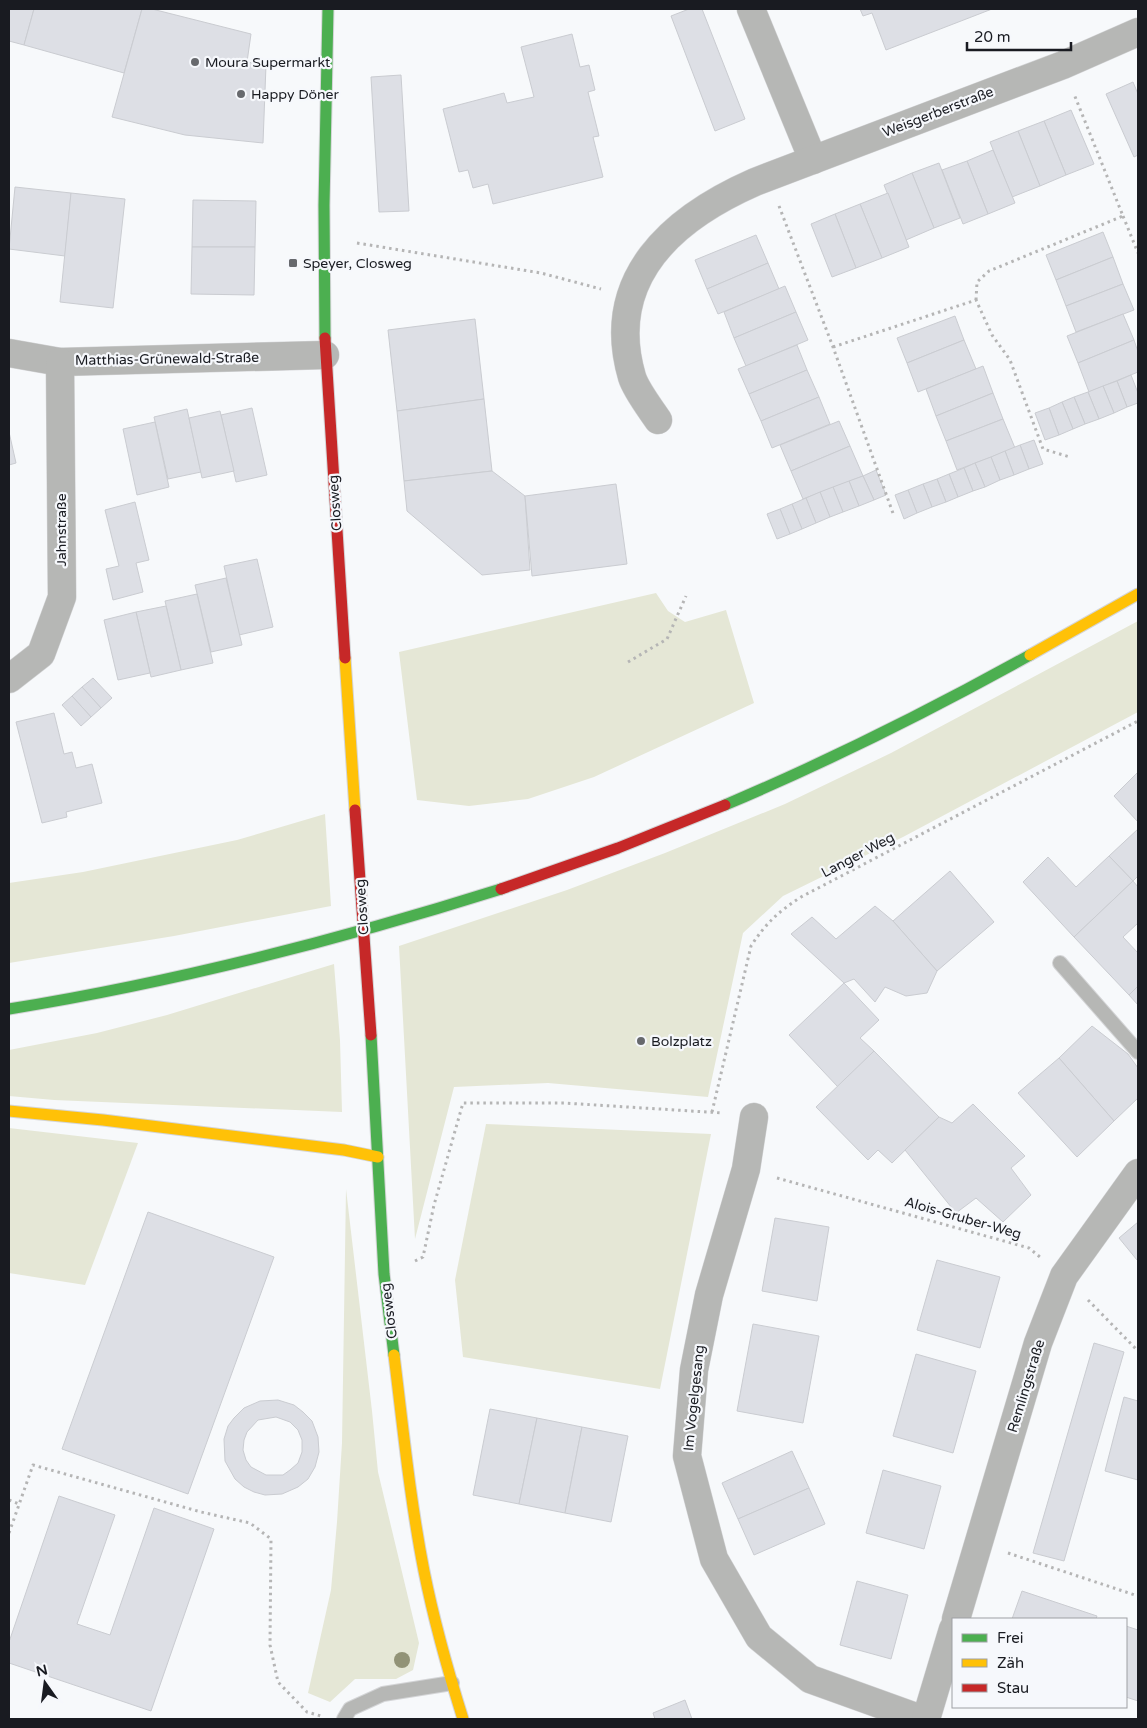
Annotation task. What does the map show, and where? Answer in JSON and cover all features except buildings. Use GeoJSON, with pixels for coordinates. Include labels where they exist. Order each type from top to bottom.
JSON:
{"type":"FeatureCollection","features":[{"type":"Feature","properties":{"kind":"street","name":"Closweg"},"geometry":{"type":"LineString","coordinates":[[328,9],[324,205],[325,356],[372,1035],[384,1274],[411,1493],[424,1572],[463,1719]]}},
{"type":"Feature","properties":{"kind":"street"},"geometry":{"type":"LineString","coordinates":[[751,9],[813,160]]}},
{"type":"Feature","properties":{"kind":"street","name":"Weisgerberstraße"},"geometry":{"type":"LineString","coordinates":[[658,420],[632,379],[626,336],[626,316],[636,281],[649,259],[676,230],[713,203],[768,177],[1062,65],[1138,32]]}},
{"type":"Feature","properties":{"kind":"street","name":"Matthias-Grünewald-Straße"},"geometry":{"type":"LineString","coordinates":[[9,353],[60,362],[325,356]]}},
{"type":"Feature","properties":{"kind":"street","name":"Jahnstraße"},"geometry":{"type":"LineString","coordinates":[[9,679],[41,654],[62,596],[60,362]]}},
{"type":"Feature","properties":{"kind":"street"},"geometry":{"type":"LineString","coordinates":[[9,1009],[70,1000],[310,945],[515,884],[592,858],[805,770],[927,710],[1046,647],[1138,594]]}},
{"type":"Feature","properties":{"kind":"street"},"geometry":{"type":"LineString","coordinates":[[9,1111],[122,1122],[378,1156]]}},
{"type":"Feature","properties":{"kind":"street","name":"Im Vogelgesang"},"geometry":{"type":"LineString","coordinates":[[754,1117],[746,1169],[709,1295],[694,1370],[687,1456],[714,1559],[759,1637],[810,1678],[920,1719]]}},
{"type":"Feature","properties":{"kind":"street","name":"Remlingstraße"},"geometry":{"type":"LineString","coordinates":[[956,1618],[1038,1343],[1064,1276],[1138,1173]]}},
{"type":"Feature","properties":{"kind":"street"},"geometry":{"type":"LineString","coordinates":[[926,1719],[952,1632]]}},
{"type":"Feature","properties":{"kind":"lane"},"geometry":{"type":"LineString","coordinates":[[1060,963],[1138,1052]]}},
{"type":"Feature","properties":{"kind":"lane"},"geometry":{"type":"LineString","coordinates":[[344,1719],[350,1709],[383,1694],[452,1683]]}},
{"type":"Feature","properties":{"kind":"path"},"geometry":{"type":"LineString","coordinates":[[1062,65],[1138,253]]}},
{"type":"Feature","properties":{"kind":"path"},"geometry":{"type":"LineString","coordinates":[[768,177],[833,347],[894,516]]}},
{"type":"Feature","properties":{"kind":"path"},"geometry":{"type":"LineString","coordinates":[[1070,457],[1043,449],[1010,360],[992,335],[976,300],[977,282],[989,270],[1124,216]]}},
{"type":"Feature","properties":{"kind":"path"},"geometry":{"type":"LineString","coordinates":[[324,238],[541,273],[596,287],[629,301]]}},
{"type":"Feature","properties":{"kind":"path"},"geometry":{"type":"LineString","coordinates":[[833,347],[976,300]]}},
{"type":"Feature","properties":{"kind":"path"},"geometry":{"type":"LineString","coordinates":[[628,662],[667,639],[686,596]]}},
{"type":"Feature","properties":{"kind":"path","name":"Langer Weg"},"geometry":{"type":"LineString","coordinates":[[712,1112],[751,946],[778,912],[801,898],[1138,720]]}},
{"type":"Feature","properties":{"kind":"path"},"geometry":{"type":"LineString","coordinates":[[384,1274],[422,1257],[434,1205],[463,1103],[564,1104],[712,1112],[754,1117]]}},
{"type":"Feature","properties":{"kind":"path","name":"Alois-Gruber-Weg"},"geometry":{"type":"LineString","coordinates":[[746,1169],[1029,1248],[1064,1276],[1138,1351]]}},
{"type":"Feature","properties":{"kind":"path"},"geometry":{"type":"LineString","coordinates":[[9,1533],[33,1465],[201,1512],[250,1523],[271,1539],[270,1645],[278,1682],[307,1712],[323,1717]]}},
{"type":"Feature","properties":{"kind":"path"},"geometry":{"type":"LineString","coordinates":[[9,1500],[19,1504]]}},
{"type":"Feature","properties":{"kind":"path"},"geometry":{"type":"LineString","coordinates":[[979,1543],[1138,1596]]}},
{"type":"Feature","properties":{"kind":"green space"},"geometry":{"type":"Polygon","coordinates":[[[656,593],[668,611],[685,622],[726,610],[754,703],[594,777],[528,799],[469,806],[417,800],[399,652],[656,593]]]}},
{"type":"Feature","properties":{"kind":"green space"},"geometry":{"type":"Polygon","coordinates":[[[1138,621],[1138,712],[903,837],[783,896],[743,933],[708,1097],[548,1083],[454,1087],[415,1239],[399,946],[567,890],[665,853],[785,804],[891,753],[1138,621]]]}},
{"type":"Feature","properties":{"kind":"green space"},"geometry":{"type":"Polygon","coordinates":[[[325,814],[331,906],[174,936],[9,963],[9,883],[83,872],[237,840],[325,814]]]}},
{"type":"Feature","properties":{"kind":"green space"},"geometry":{"type":"Polygon","coordinates":[[[334,964],[340,1040],[342,1112],[54,1100],[9,1096],[9,1050],[97,1033],[167,1015],[334,964]]]}},
{"type":"Feature","properties":{"kind":"green space"},"geometry":{"type":"Polygon","coordinates":[[[486,1124],[711,1134],[660,1389],[463,1357],[455,1280],[486,1124]]]}},
{"type":"Feature","properties":{"kind":"green space"},"geometry":{"type":"Polygon","coordinates":[[[9,1128],[138,1143],[85,1285],[9,1273],[9,1128]]]}},
{"type":"Feature","properties":{"kind":"green space"},"geometry":{"type":"Polygon","coordinates":[[[346,1189],[378,1472],[419,1643],[413,1670],[396,1679],[355,1679],[330,1702],[308,1693],[331,1590],[337,1522],[342,1443],[346,1189]]]}},
{"type":"Feature","properties":{"kind":"traffic: fast"},"geometry":{"type":"LineString","coordinates":[[325,338],[324,205],[328,9]]}},
{"type":"Feature","properties":{"kind":"traffic: fast"},"geometry":{"type":"LineString","coordinates":[[725,805],[803,771],[879,734],[1030,655]]}},
{"type":"Feature","properties":{"kind":"traffic: fast"},"geometry":{"type":"LineString","coordinates":[[9,1009],[134,986],[257,958],[440,908],[501,889]]}},
{"type":"Feature","properties":{"kind":"traffic: fast"},"geometry":{"type":"LineString","coordinates":[[371,1035],[384,1274],[394,1355]]}},
{"type":"Feature","properties":{"kind":"traffic: slow"},"geometry":{"type":"LineString","coordinates":[[1030,655],[1138,594]]}},
{"type":"Feature","properties":{"kind":"traffic: slow"},"geometry":{"type":"LineString","coordinates":[[345,658],[355,810]]}},
{"type":"Feature","properties":{"kind":"traffic: slow"},"geometry":{"type":"LineString","coordinates":[[9,1111],[103,1120],[344,1150],[378,1157]]}},
{"type":"Feature","properties":{"kind":"traffic: slow"},"geometry":{"type":"LineString","coordinates":[[394,1355],[411,1490],[424,1571],[442,1646],[463,1719]]}},
{"type":"Feature","properties":{"kind":"traffic: jam"},"geometry":{"type":"LineString","coordinates":[[325,338],[345,658]]}},
{"type":"Feature","properties":{"kind":"traffic: jam"},"geometry":{"type":"LineString","coordinates":[[501,889],[618,848],[725,805]]}},
{"type":"Feature","properties":{"kind":"traffic: jam"},"geometry":{"type":"LineString","coordinates":[[355,810],[371,1035]]}},
{"type":"Feature","properties":{"kind":"place","name":"Moura Supermarkt"},"geometry":{"type":"Point","coordinates":[195,62]}},
{"type":"Feature","properties":{"kind":"place","name":"Happy Döner"},"geometry":{"type":"Point","coordinates":[241,94]}},
{"type":"Feature","properties":{"kind":"place","name":"Speyer, Closweg"},"geometry":{"type":"Point","coordinates":[293,263]}},
{"type":"Feature","properties":{"kind":"place","name":"Bolzplatz"},"geometry":{"type":"Point","coordinates":[641,1041]}}]}
